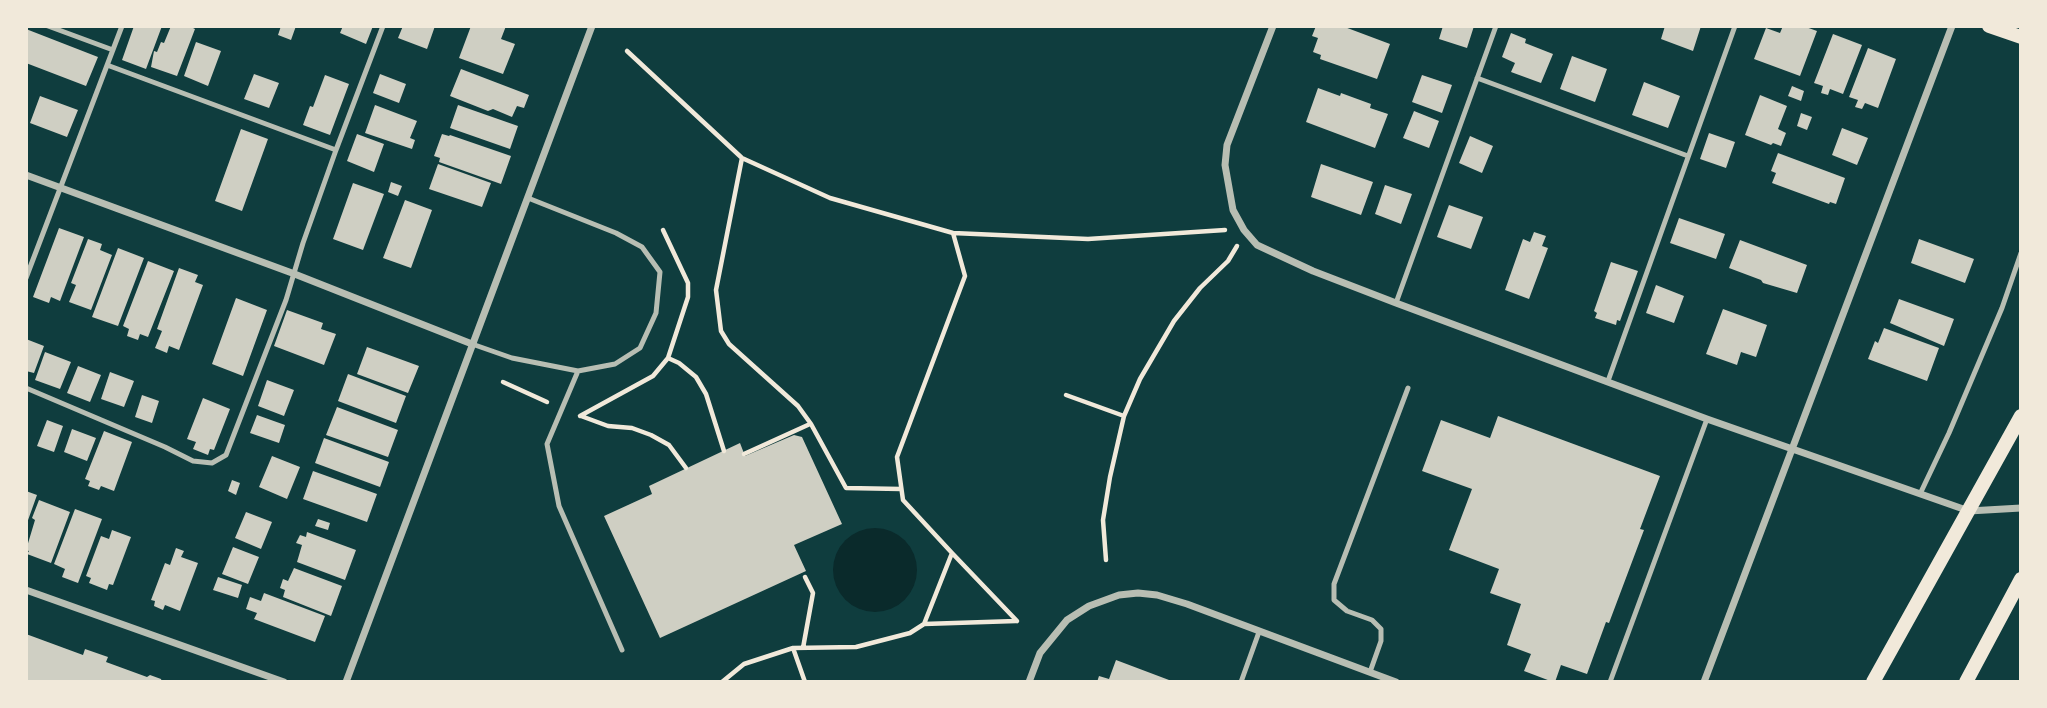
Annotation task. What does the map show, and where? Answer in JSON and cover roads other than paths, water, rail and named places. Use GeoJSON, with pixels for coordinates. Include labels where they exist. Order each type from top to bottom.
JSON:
{"type":"FeatureCollection","features":[{"type":"Feature","properties":{"kind":"main road"},"geometry":{"type":"LineString","coordinates":[[1989,26],[2021,37]]}},
{"type":"Feature","properties":{"kind":"main road"},"geometry":{"type":"LineString","coordinates":[[1873,682],[2021,416]]}},
{"type":"Feature","properties":{"kind":"main road"},"geometry":{"type":"LineString","coordinates":[[1966,682],[2021,579]]}},
{"type":"Feature","properties":{"kind":"street"},"geometry":{"type":"LineString","coordinates":[[346,682],[592,26]]}},
{"type":"Feature","properties":{"kind":"street"},"geometry":{"type":"LineString","coordinates":[[1273,26],[1227,145],[1224,164],[1233,210],[1244,230],[1258,245],[1274,255],[1396,303],[1707,419],[1969,511],[2021,508]]}},
{"type":"Feature","properties":{"kind":"street"},"geometry":{"type":"LineString","coordinates":[[1704,682],[1952,26]]}},
{"type":"Feature","properties":{"kind":"street"},"geometry":{"type":"LineString","coordinates":[[26,174],[292,273],[472,344]]}},
{"type":"Feature","properties":{"kind":"street"},"geometry":{"type":"LineString","coordinates":[[26,590],[284,682]]}},
{"type":"Feature","properties":{"kind":"street"},"geometry":{"type":"LineString","coordinates":[[1029,682],[1040,653],[1067,620],[1089,606],[1119,595],[1138,593],[1157,595],[1187,604],[1396,682]]}},
{"type":"Feature","properties":{"kind":"lane"},"geometry":{"type":"LineString","coordinates":[[48,26],[113,50]]}},
{"type":"Feature","properties":{"kind":"lane"},"geometry":{"type":"LineString","coordinates":[[26,278],[122,26]]}},
{"type":"Feature","properties":{"kind":"lane"},"geometry":{"type":"LineString","coordinates":[[26,388],[193,461],[212,463],[226,455],[286,300],[292,273],[383,26]]}},
{"type":"Feature","properties":{"kind":"lane"},"geometry":{"type":"LineString","coordinates":[[1396,303],[1496,26]]}},
{"type":"Feature","properties":{"kind":"lane"},"geometry":{"type":"LineString","coordinates":[[1608,381],[1735,26]]}},
{"type":"Feature","properties":{"kind":"lane"},"geometry":{"type":"LineString","coordinates":[[107,65],[336,150]]}},
{"type":"Feature","properties":{"kind":"lane"},"geometry":{"type":"LineString","coordinates":[[1477,78],[1688,156]]}},
{"type":"Feature","properties":{"kind":"lane"},"geometry":{"type":"LineString","coordinates":[[472,344],[512,358],[578,371],[615,365],[640,348],[656,313],[660,272],[642,247],[616,233],[527,198]]}},
{"type":"Feature","properties":{"kind":"lane"},"geometry":{"type":"LineString","coordinates":[[1920,494],[2001,309],[2021,253]]}},
{"type":"Feature","properties":{"kind":"lane"},"geometry":{"type":"LineString","coordinates":[[578,371],[548,444],[559,506],[622,650]]}},
{"type":"Feature","properties":{"kind":"lane"},"geometry":{"type":"LineString","coordinates":[[1370,672],[1381,641],[1381,629],[1371,620],[1347,611],[1334,600],[1334,584],[1408,388]]}},
{"type":"Feature","properties":{"kind":"lane"},"geometry":{"type":"LineString","coordinates":[[1610,682],[1707,419]]}},
{"type":"Feature","properties":{"kind":"lane"},"geometry":{"type":"LineString","coordinates":[[1241,682],[1259,632]]}},
{"type":"Feature","properties":{"kind":"water"},"geometry":{"type":"Polygon","coordinates":[[[867,528],[883,528],[899,535],[910,546],[917,562],[914,586],[905,600],[883,612],[867,612],[851,605],[840,594],[833,578],[833,562],[840,546],[851,535],[867,528]]]}}]}
